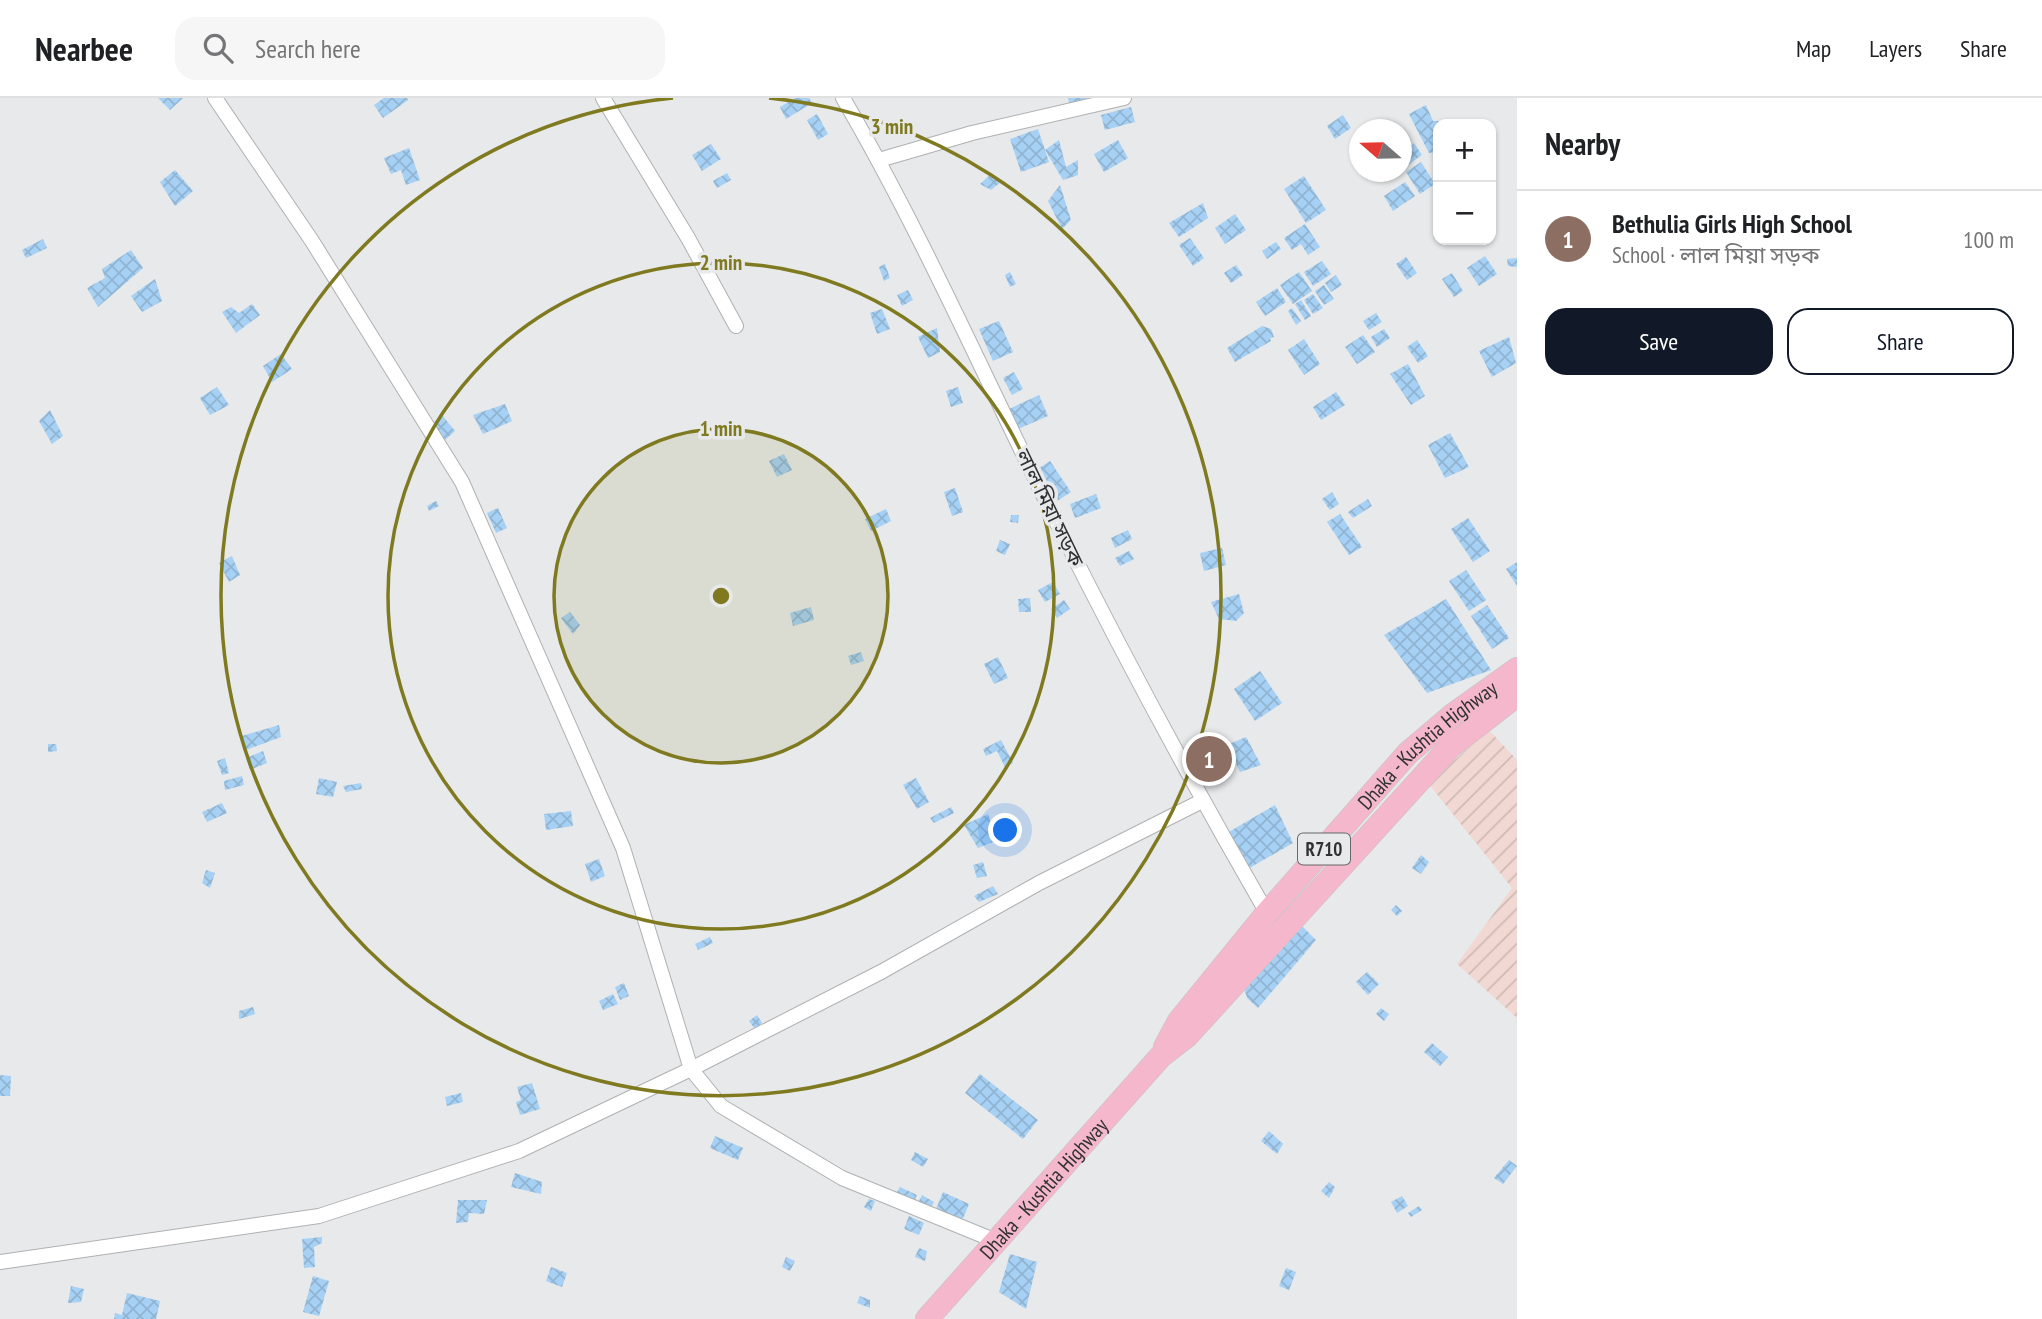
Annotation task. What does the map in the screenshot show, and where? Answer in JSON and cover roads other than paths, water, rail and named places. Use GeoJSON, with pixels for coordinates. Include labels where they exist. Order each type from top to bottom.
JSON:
{"type":"FeatureCollection","features":[{"type":"Feature","properties":{"kind":"main road","name":"Dhaka - Kushtia Highway"},"geometry":{"type":"LineString","coordinates":[[1161,1056],[1179,1021],[1267,913],[1408,753],[1454,713],[1517,669]]}},
{"type":"Feature","properties":{"kind":"main road","name":"Dhaka - Kushtia Highway"},"geometry":{"type":"LineString","coordinates":[[926,1319],[1161,1056],[1187,1035],[1450,747],[1517,695]]}},
{"type":"Feature","properties":{"kind":"street"},"geometry":{"type":"LineString","coordinates":[[215,98],[312,241],[462,482],[623,848],[691,1069],[722,1105],[842,1178],[996,1241]]}},
{"type":"Feature","properties":{"kind":"street"},"geometry":{"type":"LineString","coordinates":[[603,98],[688,238],[736,326]]}},
{"type":"Feature","properties":{"kind":"street","name":"লাল মিয়া সড়ক"},"geometry":{"type":"LineString","coordinates":[[843,98],[879,160],[1058,524],[1202,801],[1267,913]]}},
{"type":"Feature","properties":{"kind":"street"},"geometry":{"type":"LineString","coordinates":[[879,160],[972,133],[1124,98]]}},
{"type":"Feature","properties":{"kind":"street"},"geometry":{"type":"LineString","coordinates":[[0,1262],[319,1216],[519,1151],[691,1069],[881,972],[1039,883],[1202,801]]}},
{"type":"Feature","properties":{"kind":"place","name":"Bethulia Girls High School"},"geometry":{"type":"Point","coordinates":[1209,759]}}]}
